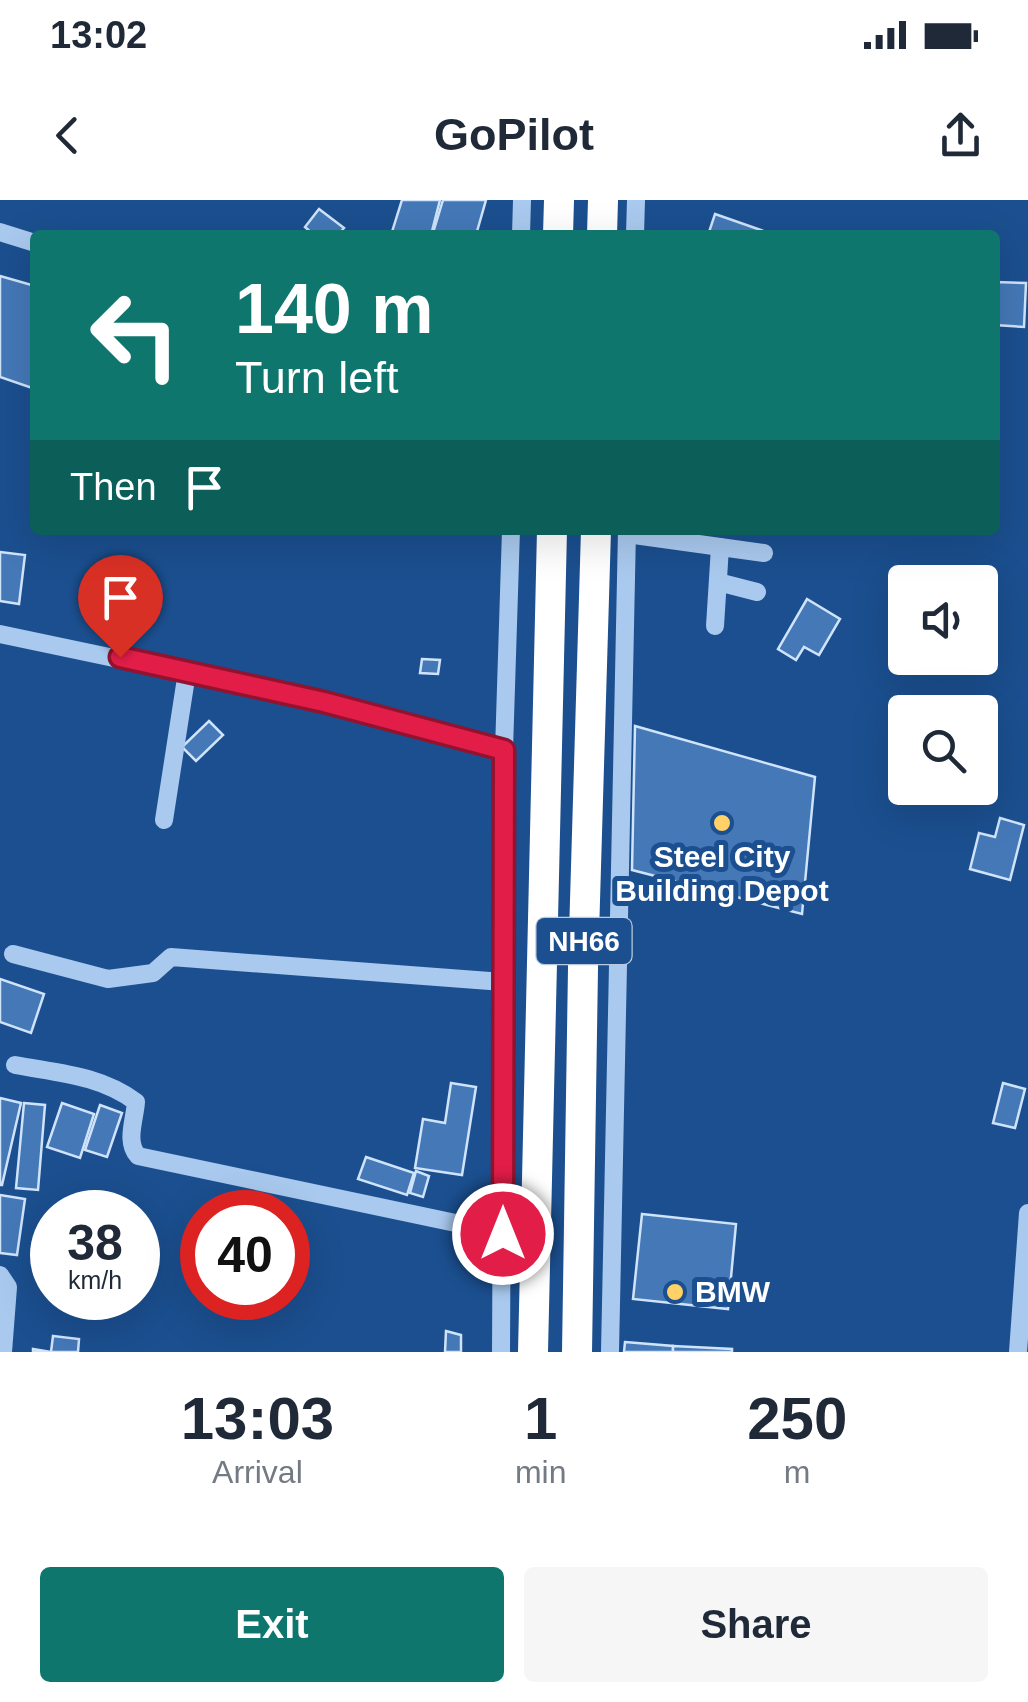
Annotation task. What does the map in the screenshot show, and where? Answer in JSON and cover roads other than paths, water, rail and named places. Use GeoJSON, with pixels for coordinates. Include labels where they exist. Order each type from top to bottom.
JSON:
{"type":"FeatureCollection","features":[{"type":"Feature","properties":{"kind":"highway"},"geometry":{"type":"LineString","coordinates":[[558,230],[559,200]]}},
{"type":"Feature","properties":{"kind":"highway"},"geometry":{"type":"LineString","coordinates":[[602,200],[602,230]]}},
{"type":"Feature","properties":{"kind":"highway","name":"NH66"},"geometry":{"type":"LineString","coordinates":[[533,1352],[552,535]]}},
{"type":"Feature","properties":{"kind":"highway","name":"NH66"},"geometry":{"type":"LineString","coordinates":[[577,1352],[582,987],[596,535]]}},
{"type":"Feature","properties":{"kind":"street"},"geometry":{"type":"LineString","coordinates":[[521,230],[522,200]]}},
{"type":"Feature","properties":{"kind":"street"},"geometry":{"type":"LineString","coordinates":[[635,230],[636,200]]}},
{"type":"Feature","properties":{"kind":"street"},"geometry":{"type":"LineString","coordinates":[[0,232],[30,241]]}},
{"type":"Feature","properties":{"kind":"street"},"geometry":{"type":"LineString","coordinates":[[501,1352],[504,750],[511,535]]}},
{"type":"Feature","properties":{"kind":"street"},"geometry":{"type":"LineString","coordinates":[[610,1352],[627,535]]}},
{"type":"Feature","properties":{"kind":"street"},"geometry":{"type":"LineString","coordinates":[[646,535],[764,553]]}},
{"type":"Feature","properties":{"kind":"street"},"geometry":{"type":"LineString","coordinates":[[715,626],[720,547]]}},
{"type":"Feature","properties":{"kind":"street"},"geometry":{"type":"LineString","coordinates":[[718,582],[756,592]]}},
{"type":"Feature","properties":{"kind":"street"},"geometry":{"type":"LineString","coordinates":[[0,634],[324,702],[504,750]]}},
{"type":"Feature","properties":{"kind":"street"},"geometry":{"type":"LineString","coordinates":[[164,820],[186,672]]}},
{"type":"Feature","properties":{"kind":"street"},"geometry":{"type":"LineString","coordinates":[[13,954],[108,980],[153,973],[171,957],[503,982]]}},
{"type":"Feature","properties":{"kind":"street"},"geometry":{"type":"LineString","coordinates":[[15,1065],[96,1080],[128,1096],[136,1102],[130,1140],[138,1156],[503,1234]]}},
{"type":"Feature","properties":{"kind":"street"},"geometry":{"type":"LineString","coordinates":[[1018,1352],[1028,1213]]}},
{"type":"Feature","properties":{"kind":"street"},"geometry":{"type":"LineString","coordinates":[[0,1275],[8,1287],[2,1352]]}},
{"type":"Feature","properties":{"kind":"place","name":"Steel City Building Depot"},"geometry":{"type":"Point","coordinates":[722,823]}},
{"type":"Feature","properties":{"kind":"place","name":"BMW"},"geometry":{"type":"Point","coordinates":[675,1292]}}]}
